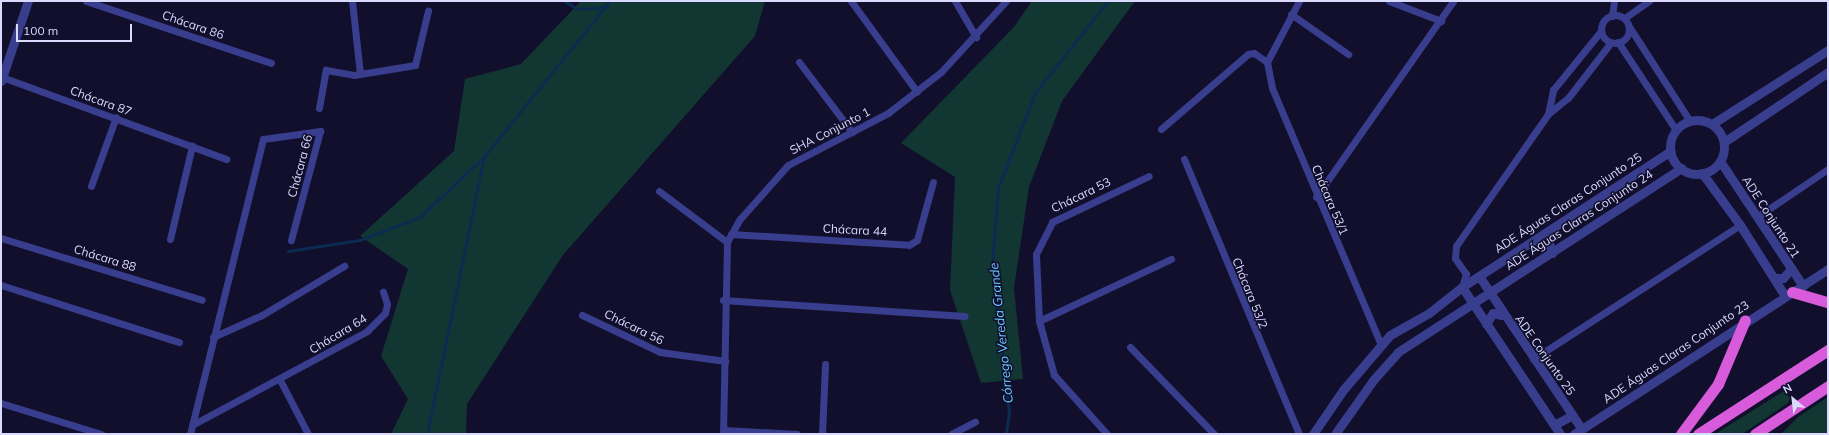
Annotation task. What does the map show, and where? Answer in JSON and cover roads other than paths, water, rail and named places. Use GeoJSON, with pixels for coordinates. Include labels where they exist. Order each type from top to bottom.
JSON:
{"type":"FeatureCollection","features":[{"type":"Feature","properties":{"kind":"highway"},"geometry":{"type":"LineString","coordinates":[[1788,294],[1828,302]]}},
{"type":"Feature","properties":{"kind":"highway"},"geometry":{"type":"LineString","coordinates":[[1681,434],[1718,384],[1745,320]]}},
{"type":"Feature","properties":{"kind":"highway"},"geometry":{"type":"LineString","coordinates":[[1698,434],[1828,350]]}},
{"type":"Feature","properties":{"kind":"highway"},"geometry":{"type":"LineString","coordinates":[[1755,434],[1828,386]]}},
{"type":"Feature","properties":{"kind":"street"},"geometry":{"type":"LineString","coordinates":[[2,79],[28,1]]}},
{"type":"Feature","properties":{"kind":"street","name":"Chácara 86"},"geometry":{"type":"LineString","coordinates":[[86,1],[270,63]]}},
{"type":"Feature","properties":{"kind":"street"},"geometry":{"type":"LineString","coordinates":[[352,1],[360,74]]}},
{"type":"Feature","properties":{"kind":"street"},"geometry":{"type":"LineString","coordinates":[[851,1],[917,92]]}},
{"type":"Feature","properties":{"kind":"street"},"geometry":{"type":"LineString","coordinates":[[955,1],[976,37]]}},
{"type":"Feature","properties":{"kind":"street","name":"SHA Conjunto 1"},"geometry":{"type":"LineString","coordinates":[[724,432],[725,361],[723,300],[727,242],[731,234],[750,205],[788,165],[888,113],[917,92],[976,37],[1006,1]]}},
{"type":"Feature","properties":{"kind":"street"},"geometry":{"type":"LineString","coordinates":[[1161,129],[1248,54],[1254,53],[1267,62],[1299,1]]}},
{"type":"Feature","properties":{"kind":"street"},"geometry":{"type":"LineString","coordinates":[[1389,1],[1441,21]]}},
{"type":"Feature","properties":{"kind":"street"},"geometry":{"type":"LineString","coordinates":[[1316,197],[1441,21],[1453,1]]}},
{"type":"Feature","properties":{"kind":"street"},"geometry":{"type":"LineString","coordinates":[[1548,114],[1553,90],[1612,16],[1614,1]]}},
{"type":"Feature","properties":{"kind":"street"},"geometry":{"type":"LineString","coordinates":[[1612,16],[1626,17],[1649,1]]}},
{"type":"Feature","properties":{"kind":"street"},"geometry":{"type":"LineString","coordinates":[[319,108],[326,70],[360,74],[415,65],[428,11]]}},
{"type":"Feature","properties":{"kind":"street"},"geometry":{"type":"LineString","coordinates":[[1291,14],[1348,54]]}},
{"type":"Feature","properties":{"kind":"street"},"geometry":{"type":"LineString","coordinates":[[1626,17],[1630,28],[1690,121]]}},
{"type":"Feature","properties":{"kind":"street"},"geometry":{"type":"LineString","coordinates":[[1479,276],[1466,274],[1455,258],[1456,246],[1548,114],[1568,98],[1608,45],[1618,42],[1630,28]]}},
{"type":"Feature","properties":{"kind":"street"},"geometry":{"type":"LineString","coordinates":[[1601,31],[1608,45]]}},
{"type":"Feature","properties":{"kind":"street"},"geometry":{"type":"LineString","coordinates":[[1618,42],[1676,130]]}},
{"type":"Feature","properties":{"kind":"street"},"geometry":{"type":"LineString","coordinates":[[1788,294],[1774,278],[1740,225],[1702,173],[1681,168],[1671,151],[1676,130],[1690,121],[1712,124],[1828,50]]}},
{"type":"Feature","properties":{"kind":"street"},"geometry":{"type":"LineString","coordinates":[[799,62],[852,132]]}},
{"type":"Feature","properties":{"kind":"street","name":"Chácara 53/1"},"geometry":{"type":"LineString","coordinates":[[1267,62],[1272,88],[1316,197],[1380,343]]}},
{"type":"Feature","properties":{"kind":"street"},"geometry":{"type":"LineString","coordinates":[[1702,173],[1720,161],[1724,142],[1828,72]]}},
{"type":"Feature","properties":{"kind":"street","name":"Chácara 87"},"geometry":{"type":"LineString","coordinates":[[2,79],[116,117],[226,158]]}},
{"type":"Feature","properties":{"kind":"street"},"geometry":{"type":"LineString","coordinates":[[91,186],[116,117]]}},
{"type":"Feature","properties":{"kind":"street"},"geometry":{"type":"LineString","coordinates":[[1712,124],[1724,142]]}},
{"type":"Feature","properties":{"kind":"street","name":"Chácara 66"},"geometry":{"type":"LineString","coordinates":[[213,337],[263,141],[267,137],[321,132],[290,240]]}},
{"type":"Feature","properties":{"kind":"street"},"geometry":{"type":"LineString","coordinates":[[170,239],[192,146]]}},
{"type":"Feature","properties":{"kind":"street","name":"ADE Águas Claras Conjunto 25"},"geometry":{"type":"LineString","coordinates":[[1313,434],[1380,343],[1462,287],[1671,151]]}},
{"type":"Feature","properties":{"kind":"street","name":"Chácara 53/2"},"geometry":{"type":"LineString","coordinates":[[1184,158],[1299,434]]}},
{"type":"Feature","properties":{"kind":"street","name":"ADE Conjunto 21"},"geometry":{"type":"LineString","coordinates":[[1720,161],[1790,269],[1803,286]]}},
{"type":"Feature","properties":{"kind":"street","name":"ADE Águas Claras Conjunto 24"},"geometry":{"type":"LineString","coordinates":[[1335,434],[1387,362],[1410,343],[1472,303],[1491,293],[1681,168]]}},
{"type":"Feature","properties":{"kind":"street"},"geometry":{"type":"LineString","coordinates":[[1757,217],[1828,169]]}},
{"type":"Feature","properties":{"kind":"street","name":"Chácara 53"},"geometry":{"type":"LineString","coordinates":[[1107,434],[1058,383],[1039,321],[1036,254],[1052,222],[1148,176]]}},
{"type":"Feature","properties":{"kind":"street","name":"Chácara 44"},"geometry":{"type":"LineString","coordinates":[[731,234],[909,244],[917,240],[933,182]]}},
{"type":"Feature","properties":{"kind":"street"},"geometry":{"type":"LineString","coordinates":[[658,191],[727,242]]}},
{"type":"Feature","properties":{"kind":"street"},"geometry":{"type":"LineString","coordinates":[[1533,359],[1740,225]]}},
{"type":"Feature","properties":{"kind":"street"},"geometry":{"type":"LineString","coordinates":[[1546,233],[1552,253]]}},
{"type":"Feature","properties":{"kind":"street","name":"Chácara 88"},"geometry":{"type":"LineString","coordinates":[[1,238],[202,300]]}},
{"type":"Feature","properties":{"kind":"street"},"geometry":{"type":"LineString","coordinates":[[1039,321],[1170,259]]}},
{"type":"Feature","properties":{"kind":"street"},"geometry":{"type":"LineString","coordinates":[[190,434],[213,337],[262,315],[344,266]]}},
{"type":"Feature","properties":{"kind":"street"},"geometry":{"type":"LineString","coordinates":[[1774,278],[1782,278],[1790,269]]}},
{"type":"Feature","properties":{"kind":"street","name":"ADE Águas Claras Conjunto 23"},"geometry":{"type":"LineString","coordinates":[[1578,431],[1745,320],[1803,286],[1828,269]]}},
{"type":"Feature","properties":{"kind":"street"},"geometry":{"type":"LineString","coordinates":[[1466,274],[1462,287],[1560,434]]}},
{"type":"Feature","properties":{"kind":"street","name":"ADE Conjunto 25"},"geometry":{"type":"LineString","coordinates":[[1479,276],[1491,293],[1502,315],[1573,415],[1578,431]]}},
{"type":"Feature","properties":{"kind":"street"},"geometry":{"type":"LineString","coordinates":[[1,285],[179,342]]}},
{"type":"Feature","properties":{"kind":"street","name":"Chácara 64"},"geometry":{"type":"LineString","coordinates":[[192,425],[280,380],[379,322],[387,304],[383,292]]}},
{"type":"Feature","properties":{"kind":"street"},"geometry":{"type":"LineString","coordinates":[[723,300],[964,316]]}},
{"type":"Feature","properties":{"kind":"street","name":"Chácara 56"},"geometry":{"type":"LineString","coordinates":[[582,314],[660,352],[725,361]]}},
{"type":"Feature","properties":{"kind":"street"},"geometry":{"type":"LineString","coordinates":[[1486,324],[1488,315],[1502,315]]}},
{"type":"Feature","properties":{"kind":"street"},"geometry":{"type":"LineString","coordinates":[[1401,329],[1406,342],[1410,343]]}},
{"type":"Feature","properties":{"kind":"street"},"geometry":{"type":"LineString","coordinates":[[1130,348],[1214,434]]}},
{"type":"Feature","properties":{"kind":"street"},"geometry":{"type":"LineString","coordinates":[[822,434],[825,364]]}},
{"type":"Feature","properties":{"kind":"street"},"geometry":{"type":"LineString","coordinates":[[280,380],[308,434]]}},
{"type":"Feature","properties":{"kind":"street"},"geometry":{"type":"LineString","coordinates":[[1,403],[101,434]]}},
{"type":"Feature","properties":{"kind":"street"},"geometry":{"type":"LineString","coordinates":[[1765,434],[1786,413]]}},
{"type":"Feature","properties":{"kind":"street"},"geometry":{"type":"LineString","coordinates":[[1554,425],[1573,415]]}},
{"type":"Feature","properties":{"kind":"street"},"geometry":{"type":"LineString","coordinates":[[952,434],[974,422]]}},
{"type":"Feature","properties":{"kind":"street"},"geometry":{"type":"LineString","coordinates":[[724,432],[797,434]]}},
{"type":"Feature","properties":{"kind":"waterway"},"geometry":{"type":"LineString","coordinates":[[565,1],[578,9],[607,7]]}},
{"type":"Feature","properties":{"kind":"waterway"},"geometry":{"type":"LineString","coordinates":[[427,434],[484,157],[610,1]]}},
{"type":"Feature","properties":{"kind":"waterway","name":"Córrego Vereda Grande"},"geometry":{"type":"LineString","coordinates":[[1006,434],[1009,413],[992,264],[998,188],[1035,93],[1108,1]]}},
{"type":"Feature","properties":{"kind":"waterway"},"geometry":{"type":"LineString","coordinates":[[288,251],[360,240],[420,217],[484,157]]}}]}
